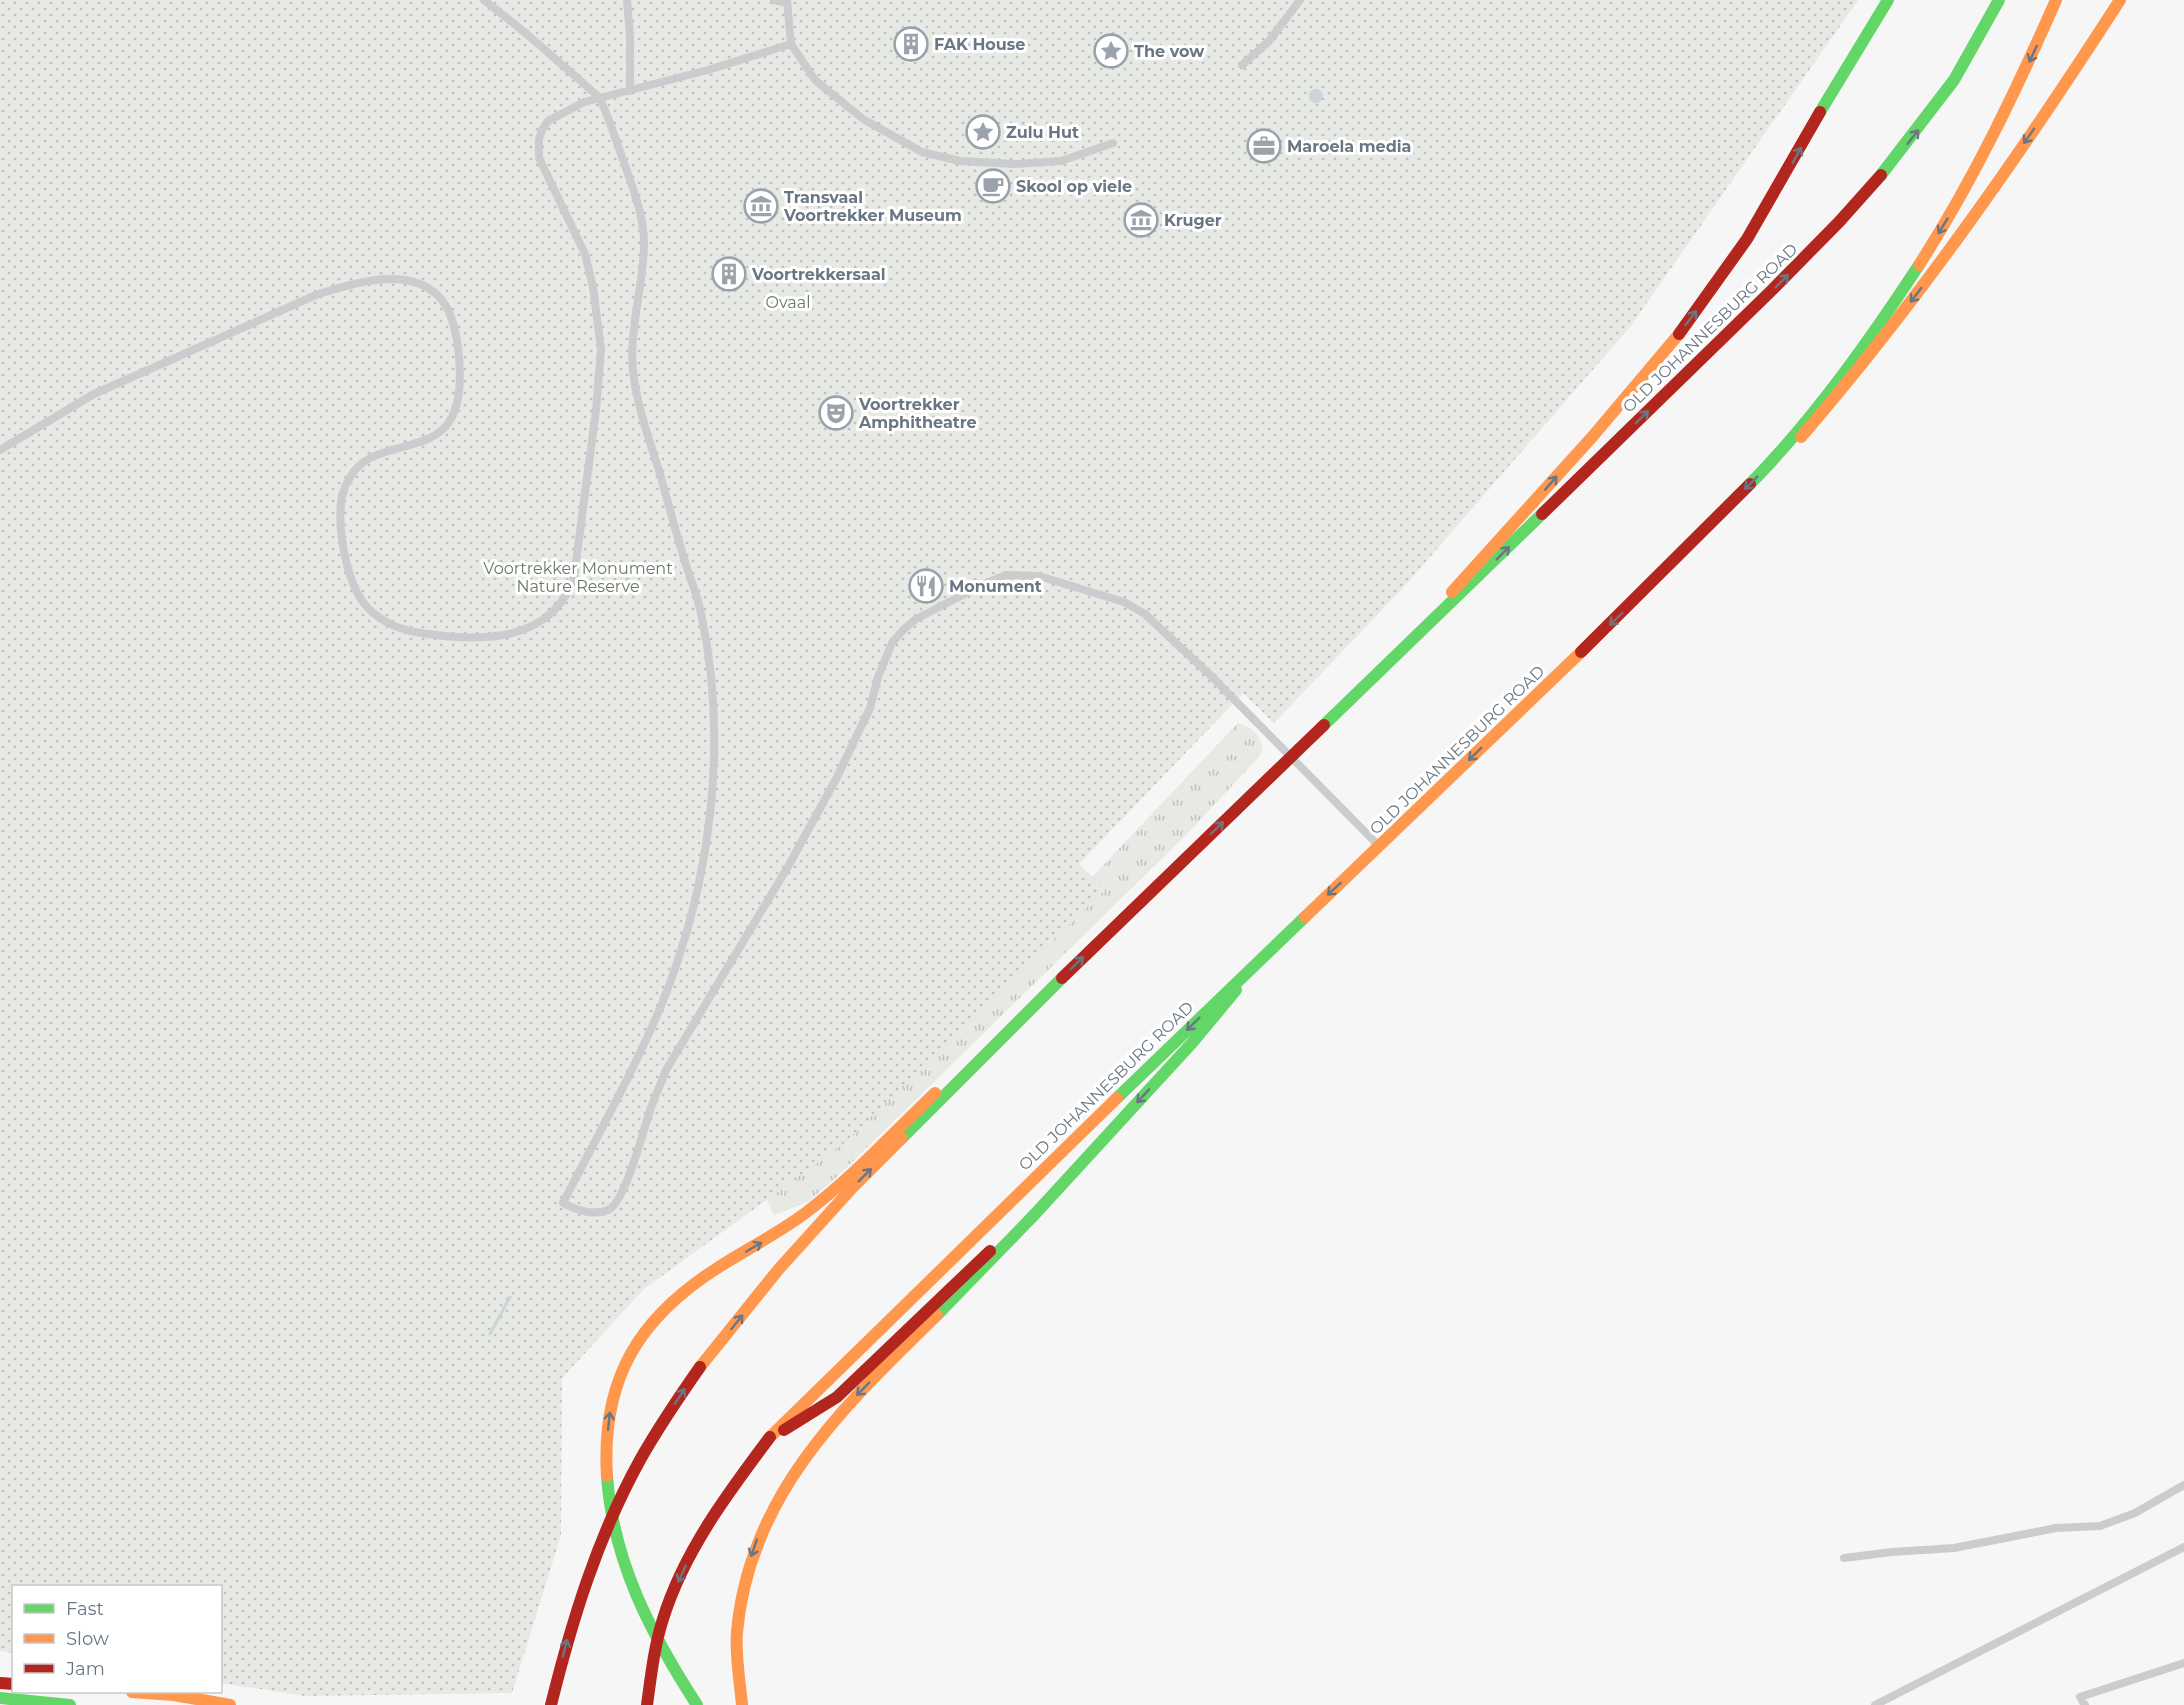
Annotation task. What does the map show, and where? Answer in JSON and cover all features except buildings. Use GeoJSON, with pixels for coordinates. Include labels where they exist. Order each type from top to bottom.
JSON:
{"type":"FeatureCollection","features":[{"type":"Feature","properties":{"kind":"main road"},"geometry":{"type":"LineString","coordinates":[[1384,666],[1648,373],[1697,311],[1727,270],[1766,208],[1888,0]]}},
{"type":"Feature","properties":{"kind":"main road","name":"OLD JOHANNESBURG ROAD"},"geometry":{"type":"LineString","coordinates":[[551,1705],[566,1641],[587,1578],[620,1499],[658,1429],[700,1367],[778,1270],[852,1188],[1047,992],[1482,573],[1839,222],[1880,177],[1954,80],[1999,0]]}},
{"type":"Feature","properties":{"kind":"main road","name":"OLD JOHANNESBURG ROAD"},"geometry":{"type":"LineString","coordinates":[[770,1437],[1247,971],[1380,847],[1658,578],[1771,463],[1849,366],[1929,249],[1956,205],[2016,91],[2056,0]]}},
{"type":"Feature","properties":{"kind":"main road"},"geometry":{"type":"LineString","coordinates":[[1771,463],[1797,441],[1824,412],[1905,310],[1970,221],[2120,0]]}},
{"type":"Feature","properties":{"kind":"main road"},"geometry":{"type":"LineString","coordinates":[[742,1705],[737,1659],[739,1602],[754,1546],[771,1508],[789,1477],[864,1387],[1019,1233],[1044,1202],[1214,1018],[1242,983],[1247,971]]}},
{"type":"Feature","properties":{"kind":"main road"},"geometry":{"type":"LineString","coordinates":[[697,1705],[668,1661],[634,1594],[613,1525],[607,1479],[606,1448],[611,1402],[624,1364],[644,1331],[659,1314],[696,1282],[776,1234],[804,1214],[845,1179],[1002,1030],[1047,992]]}},
{"type":"Feature","properties":{"kind":"main road"},"geometry":{"type":"LineString","coordinates":[[647,1705],[652,1668],[663,1619],[682,1572],[724,1499],[770,1437],[819,1409],[843,1392],[964,1275],[1044,1202]]}},
{"type":"Feature","properties":{"kind":"main road"},"geometry":{"type":"LineString","coordinates":[[146,1693],[174,1695],[230,1705]]}},
{"type":"Feature","properties":{"kind":"main road"},"geometry":{"type":"LineString","coordinates":[[0,1698],[70,1705]]}},
{"type":"Feature","properties":{"kind":"street"},"geometry":{"type":"LineString","coordinates":[[484,0],[599,97],[632,188],[644,235],[643,263],[633,337],[633,374],[641,415],[701,613],[710,678],[715,762],[711,813],[696,892],[671,976],[645,1042],[563,1203],[572,1208],[601,1212],[614,1206],[620,1198],[666,1070],[789,865],[825,800],[870,708],[878,677],[892,644],[916,619],[984,584],[1006,575],[1039,576],[1124,602],[1145,614],[1181,646],[1380,847]]}},
{"type":"Feature","properties":{"kind":"street"},"geometry":{"type":"LineString","coordinates":[[627,0],[630,35],[630,91]]}},
{"type":"Feature","properties":{"kind":"street"},"geometry":{"type":"LineString","coordinates":[[774,0],[787,1],[791,44],[815,80],[880,130],[922,153],[960,161],[1015,164],[1061,161],[1113,143]]}},
{"type":"Feature","properties":{"kind":"street"},"geometry":{"type":"LineString","coordinates":[[1242,65],[1269,41],[1300,0]]}},
{"type":"Feature","properties":{"kind":"street"},"geometry":{"type":"LineString","coordinates":[[0,450],[70,407],[104,390],[316,295],[349,285],[383,279],[395,278],[416,282],[437,295],[449,312],[458,350],[458,400],[452,417],[436,434],[418,443],[376,454],[364,462],[350,478],[341,501],[341,519],[351,578],[361,600],[368,608],[386,623],[407,631],[464,637],[514,633],[535,626],[561,604],[574,577],[601,363],[593,287],[585,254],[539,158],[539,138],[548,121],[584,102],[630,91],[791,44]]}},
{"type":"Feature","properties":{"kind":"street"},"geometry":{"type":"LineString","coordinates":[[1844,1558],[1954,1548],[2056,1528],[2100,1526],[2135,1513],[2184,1485]]}},
{"type":"Feature","properties":{"kind":"street"},"geometry":{"type":"LineString","coordinates":[[1875,1705],[2184,1547]]}},
{"type":"Feature","properties":{"kind":"street"},"geometry":{"type":"LineString","coordinates":[[2085,1705],[2080,1696],[2184,1663]]}},
{"type":"Feature","properties":{"kind":"green space","name":"Voortrekker Monument Nature Reserve"},"geometry":{"type":"Polygon","coordinates":[[[0,0],[1858,0],[1630,327],[1402,589],[1274,723],[1243,693],[1079,864],[1105,890],[842,1145],[644,1289],[562,1378],[561,1535],[512,1693],[305,1696],[222,1683],[222,1585],[12,1585],[12,1653],[0,1651],[0,0]]]}},
{"type":"Feature","properties":{"kind":"green space"},"geometry":{"type":"Polygon","coordinates":[[[1238,723],[1251,729],[1259,738],[1263,747],[1259,757],[1187,834],[841,1173],[809,1201],[774,1215],[767,1199],[1093,876],[1238,723]]]}},
{"type":"Feature","properties":{"kind":"shaded area"},"geometry":{"type":"Polygon","coordinates":[[[1316,89],[1321,91],[1323,96],[1321,101],[1316,103],[1311,101],[1309,96],[1311,91],[1316,89]]]}},
{"type":"Feature","properties":{"kind":"waterway"},"geometry":{"type":"LineString","coordinates":[[490,1334],[510,1297]]}},
{"type":"Feature","properties":{"kind":"traffic: fast"},"geometry":{"type":"LineString","coordinates":[[1820,112],[1888,0]]}},
{"type":"Feature","properties":{"kind":"traffic: fast"},"geometry":{"type":"LineString","coordinates":[[1881,175],[1954,80],[1999,0]]}},
{"type":"Feature","properties":{"kind":"traffic: fast"},"geometry":{"type":"LineString","coordinates":[[1750,484],[1774,459],[1840,379],[1919,265]]}},
{"type":"Feature","properties":{"kind":"traffic: fast"},"geometry":{"type":"LineString","coordinates":[[1324,725],[1542,514]]}},
{"type":"Feature","properties":{"kind":"traffic: fast"},"geometry":{"type":"LineString","coordinates":[[1117,1098],[1305,917]]}},
{"type":"Feature","properties":{"kind":"traffic: fast"},"geometry":{"type":"LineString","coordinates":[[902,1138],[1062,978]]}},
{"type":"Feature","properties":{"kind":"traffic: fast"},"geometry":{"type":"LineString","coordinates":[[937,1315],[1035,1214],[1192,1043],[1236,990]]}},
{"type":"Feature","properties":{"kind":"traffic: fast"},"geometry":{"type":"LineString","coordinates":[[607,1476],[617,1538],[637,1596],[664,1651],[697,1705]]}},
{"type":"Feature","properties":{"kind":"traffic: fast"},"geometry":{"type":"LineString","coordinates":[[0,1698],[70,1705]]}},
{"type":"Feature","properties":{"kind":"traffic: slow"},"geometry":{"type":"LineString","coordinates":[[1919,265],[1958,201],[1993,135],[2056,0]]}},
{"type":"Feature","properties":{"kind":"traffic: slow"},"geometry":{"type":"LineString","coordinates":[[1801,437],[1928,279],[2007,169],[2120,0]]}},
{"type":"Feature","properties":{"kind":"traffic: slow"},"geometry":{"type":"LineString","coordinates":[[1452,592],[1593,436],[1679,334]]}},
{"type":"Feature","properties":{"kind":"traffic: slow"},"geometry":{"type":"LineString","coordinates":[[1305,917],[1581,652]]}},
{"type":"Feature","properties":{"kind":"traffic: slow"},"geometry":{"type":"LineString","coordinates":[[607,1476],[607,1442],[618,1381],[630,1355],[646,1330],[666,1308],[691,1287],[719,1267],[773,1235],[822,1200],[935,1093]]}},
{"type":"Feature","properties":{"kind":"traffic: slow"},"geometry":{"type":"LineString","coordinates":[[770,1437],[1117,1098]]}},
{"type":"Feature","properties":{"kind":"traffic: slow"},"geometry":{"type":"LineString","coordinates":[[700,1367],[778,1270],[852,1188],[902,1138]]}},
{"type":"Feature","properties":{"kind":"traffic: slow"},"geometry":{"type":"LineString","coordinates":[[742,1705],[737,1659],[737,1632],[745,1583],[760,1537],[781,1495],[807,1456],[836,1419],[937,1315]]}},
{"type":"Feature","properties":{"kind":"traffic: slow"},"geometry":{"type":"LineString","coordinates":[[146,1693],[174,1695],[230,1705]]}},
{"type":"Feature","properties":{"kind":"traffic: jam"},"geometry":{"type":"LineString","coordinates":[[1679,334],[1747,239],[1820,112]]}},
{"type":"Feature","properties":{"kind":"traffic: jam"},"geometry":{"type":"LineString","coordinates":[[1542,514],[1771,291],[1839,222],[1881,175]]}},
{"type":"Feature","properties":{"kind":"traffic: jam"},"geometry":{"type":"LineString","coordinates":[[1581,652],[1750,484]]}},
{"type":"Feature","properties":{"kind":"traffic: jam"},"geometry":{"type":"LineString","coordinates":[[1062,978],[1324,725]]}},
{"type":"Feature","properties":{"kind":"traffic: jam"},"geometry":{"type":"LineString","coordinates":[[784,1430],[837,1397],[990,1251]]}},
{"type":"Feature","properties":{"kind":"traffic: jam"},"geometry":{"type":"LineString","coordinates":[[551,1705],[577,1610],[611,1518],[647,1448],[700,1367]]}},
{"type":"Feature","properties":{"kind":"traffic: jam"},"geometry":{"type":"LineString","coordinates":[[647,1705],[660,1630],[683,1570],[723,1501],[770,1437]]}},
{"type":"Feature","properties":{"kind":"traffic: jam"},"geometry":{"type":"LineString","coordinates":[[0,1683],[12,1684]]}},
{"type":"Feature","properties":{"kind":"place","name":"FAK House"},"geometry":{"type":"Point","coordinates":[911,44]}},
{"type":"Feature","properties":{"kind":"place","name":"The vow"},"geometry":{"type":"Point","coordinates":[1111,51]}},
{"type":"Feature","properties":{"kind":"place","name":"Zulu Hut"},"geometry":{"type":"Point","coordinates":[983,132]}},
{"type":"Feature","properties":{"kind":"place","name":"Maroela media"},"geometry":{"type":"Point","coordinates":[1264,146]}},
{"type":"Feature","properties":{"kind":"place","name":"Skool op viele"},"geometry":{"type":"Point","coordinates":[993,186]}},
{"type":"Feature","properties":{"kind":"place","name":"Transvaal Voortrekker Museum"},"geometry":{"type":"Point","coordinates":[761,206]}},
{"type":"Feature","properties":{"kind":"place","name":"Kruger"},"geometry":{"type":"Point","coordinates":[1141,220]}},
{"type":"Feature","properties":{"kind":"place","name":"Voortrekkersaal"},"geometry":{"type":"Point","coordinates":[729,274]}},
{"type":"Feature","properties":{"kind":"place","name":"Voortrekker Amphitheatre"},"geometry":{"type":"Point","coordinates":[836,413]}},
{"type":"Feature","properties":{"kind":"place","name":"Monument"},"geometry":{"type":"Point","coordinates":[926,586]}},
{"type":"Feature","properties":{"kind":"park label","name":"Ovaal"},"geometry":{"type":"Point","coordinates":[788,302]}}]}
